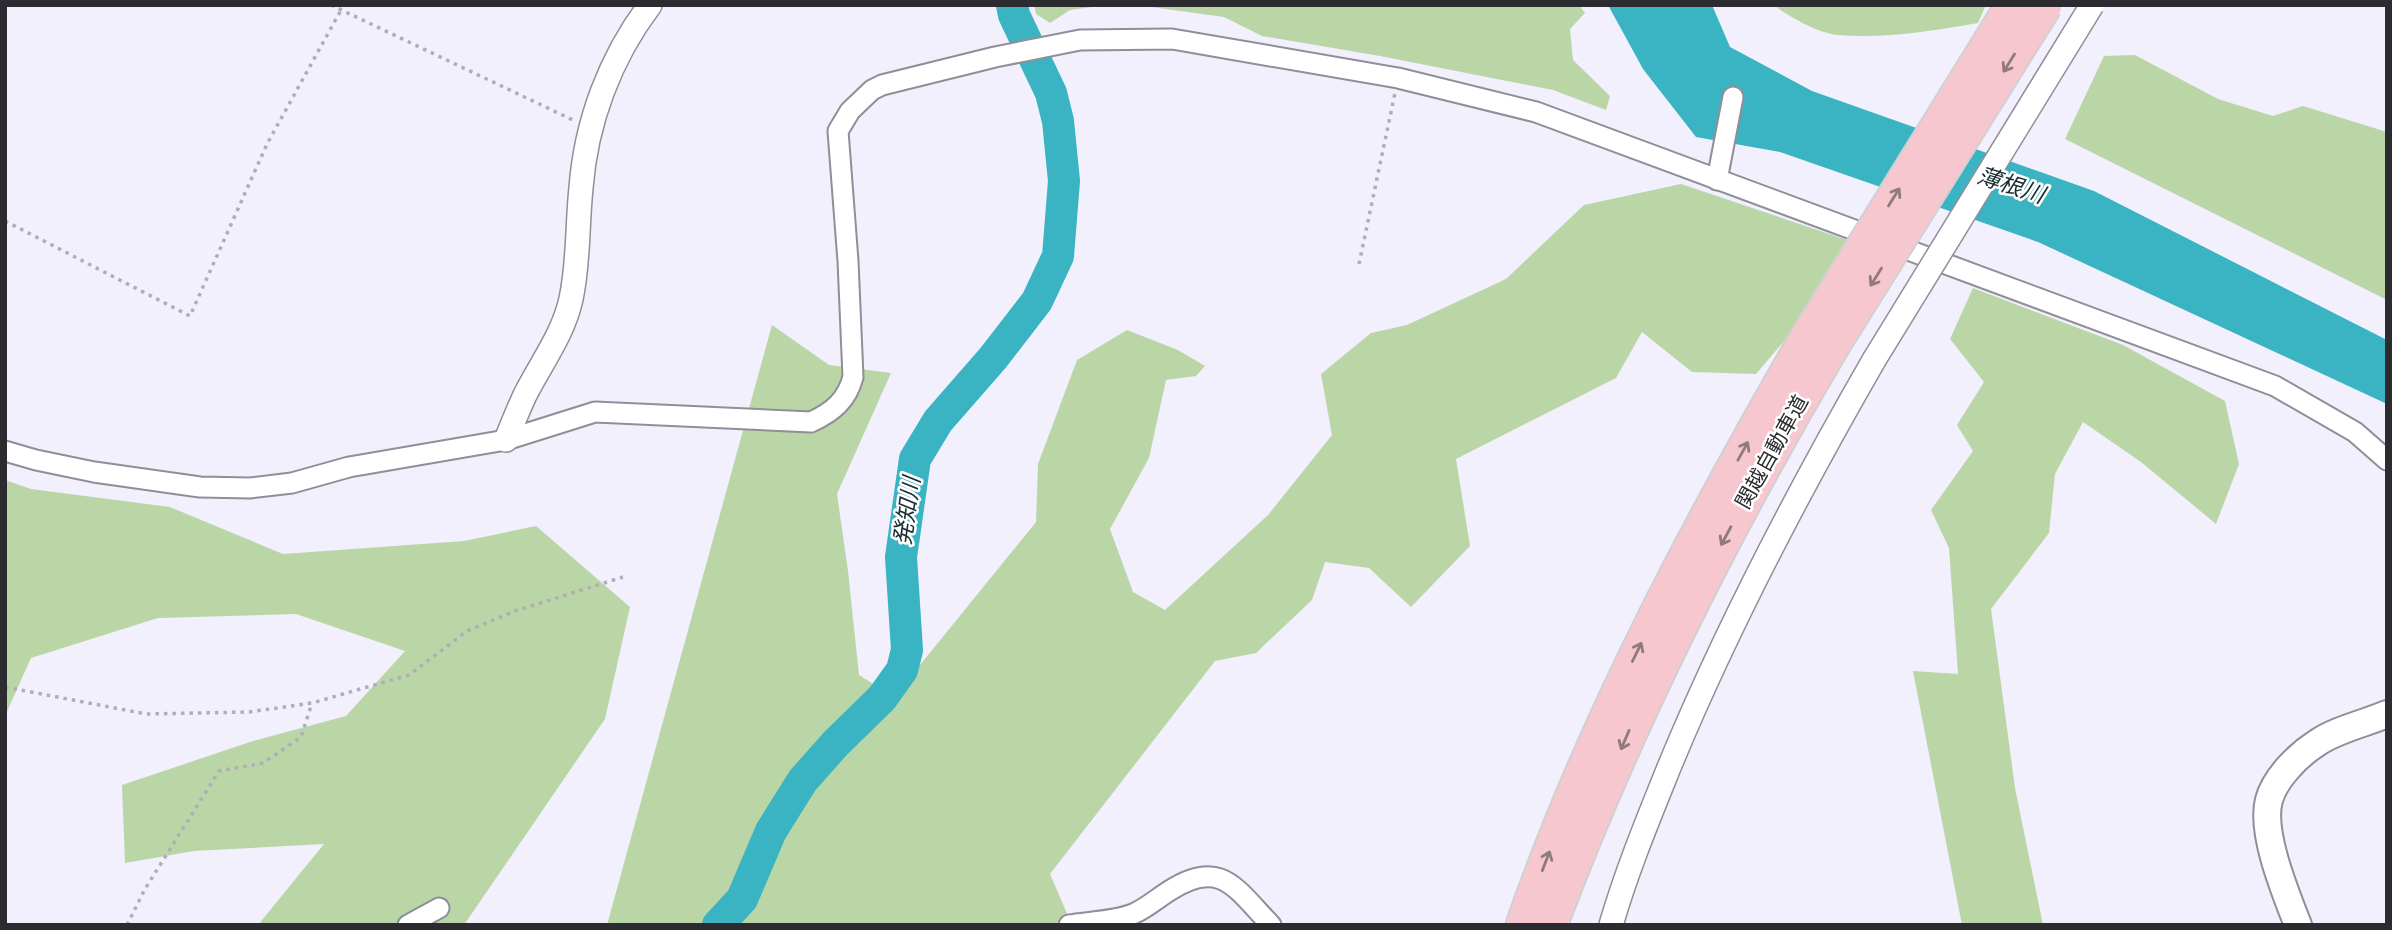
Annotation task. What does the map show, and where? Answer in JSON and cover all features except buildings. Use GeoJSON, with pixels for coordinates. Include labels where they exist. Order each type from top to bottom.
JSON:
{"type":"FeatureCollection","features":[{"type":"Feature","properties":{"kind":"highway","name":"関越自動車道"},"geometry":{"type":"LineString","coordinates":[[1550,925],[1585,832],[1630,729],[1678,628],[1775,444],[1819,343],[2013,5]]}},
{"type":"Feature","properties":{"kind":"highway","name":"関越自動車道"},"geometry":{"type":"LineString","coordinates":[[1522,925],[1563,816],[1649,629],[1702,523],[2045,5]]}},
{"type":"Feature","properties":{"kind":"main road"},"geometry":{"type":"LineString","coordinates":[[2298,925],[2278,871],[2268,827],[2269,801],[2279,780],[2297,759],[2318,742],[2387,714]]}},
{"type":"Feature","properties":{"kind":"street"},"geometry":{"type":"LineString","coordinates":[[506,440],[524,397],[564,324],[576,269],[581,187],[590,126],[618,56],[650,5]]}},
{"type":"Feature","properties":{"kind":"street"},"geometry":{"type":"LineString","coordinates":[[1611,925],[1656,799],[1698,697],[1752,582],[1802,486],[1874,360],[2092,5]]}},
{"type":"Feature","properties":{"kind":"street"},"geometry":{"type":"LineString","coordinates":[[5,451],[94,472],[200,486],[250,488],[292,483],[349,467],[506,440],[595,412],[811,422],[826,415],[849,392],[853,377],[838,131],[843,120],[863,97],[882,85],[995,57],[1080,40],[1172,39],[1398,78],[1536,112],[2274,386],[2355,432],[2387,460]]}},
{"type":"Feature","properties":{"kind":"street"},"geometry":{"type":"LineString","coordinates":[[1717,180],[1733,97]]}},
{"type":"Feature","properties":{"kind":"street"},"geometry":{"type":"LineString","coordinates":[[1069,925],[1133,914],[1182,882],[1202,875],[1221,878],[1233,886],[1270,925]]}},
{"type":"Feature","properties":{"kind":"street"},"geometry":{"type":"LineString","coordinates":[[408,925],[439,908]]}},
{"type":"Feature","properties":{"kind":"path"},"geometry":{"type":"LineString","coordinates":[[331,5],[563,117],[590,126]]}},
{"type":"Feature","properties":{"kind":"path"},"geometry":{"type":"LineString","coordinates":[[5,221],[190,316],[267,144],[341,10]]}},
{"type":"Feature","properties":{"kind":"path"},"geometry":{"type":"LineString","coordinates":[[1359,264],[1398,78]]}},
{"type":"Feature","properties":{"kind":"path"},"geometry":{"type":"LineString","coordinates":[[5,687],[146,714],[249,712],[312,703],[409,676],[467,631],[515,611],[623,577]]}},
{"type":"Feature","properties":{"kind":"path"},"geometry":{"type":"LineString","coordinates":[[127,925],[145,889],[219,771],[263,764],[301,737],[312,703]]}},
{"type":"Feature","properties":{"kind":"green space"},"geometry":{"type":"Polygon","coordinates":[[[1034,5],[1107,5],[1070,10],[1050,23],[1036,14],[1034,5]]]}},
{"type":"Feature","properties":{"kind":"green space"},"geometry":{"type":"Polygon","coordinates":[[[1137,5],[1579,5],[1585,13],[1570,29],[1573,60],[1610,96],[1606,110],[1553,90],[1262,36],[1224,17],[1137,5]]]}},
{"type":"Feature","properties":{"kind":"green space"},"geometry":{"type":"Polygon","coordinates":[[[1774,5],[1986,5],[1978,23],[1908,34],[1854,36],[1837,35],[1813,28],[1774,5]]]}},
{"type":"Feature","properties":{"kind":"green space"},"geometry":{"type":"Polygon","coordinates":[[[2135,55],[2218,99],[2273,116],[2303,106],[2387,132],[2387,300],[2065,139],[2104,56],[2135,55]]]}},
{"type":"Feature","properties":{"kind":"green space"},"geometry":{"type":"Polygon","coordinates":[[[1681,184],[1865,246],[1756,374],[1692,372],[1642,332],[1616,378],[1456,459],[1470,546],[1411,607],[1369,568],[1325,562],[1312,600],[1256,653],[1215,661],[1050,874],[1072,925],[607,925],[772,325],[829,365],[891,373],[837,494],[859,675],[894,697],[1036,522],[1038,464],[1077,360],[1127,330],[1178,350],[1205,366],[1196,376],[1166,380],[1149,458],[1110,529],[1133,592],[1165,610],[1268,515],[1332,435],[1321,374],[1371,333],[1407,325],[1506,279],[1584,205],[1681,184]]]}},
{"type":"Feature","properties":{"kind":"green space"},"geometry":{"type":"Polygon","coordinates":[[[1973,288],[2123,345],[2225,401],[2239,464],[2216,524],[2141,462],[2083,422],[2055,474],[2049,533],[1991,609],[2015,788],[2043,925],[1962,925],[1913,671],[1958,674],[1949,548],[1931,510],[1973,451],[1957,425],[1984,382],[1950,339],[1973,288]]]}},
{"type":"Feature","properties":{"kind":"green space"},"geometry":{"type":"Polygon","coordinates":[[[5,480],[31,489],[170,507],[283,554],[464,541],[536,526],[630,607],[605,719],[464,925],[258,925],[324,844],[194,851],[125,863],[122,785],[253,741],[346,716],[405,651],[296,614],[158,618],[31,658],[5,716],[5,480]]]}},
{"type":"Feature","properties":{"kind":"water","name":"薄根川"},"geometry":{"type":"Polygon","coordinates":[[[1608,5],[1712,5],[1730,47],[1812,91],[2094,191],[2387,340],[2387,404],[2038,242],[1780,152],[1696,137],[1643,69],[1608,5]]]}},
{"type":"Feature","properties":{"kind":"waterway","name":"発知川"},"geometry":{"type":"LineString","coordinates":[[718,925],[742,899],[771,831],[803,780],[882,698],[902,670],[907,650],[901,557],[915,459],[938,421],[993,358],[1037,301],[1058,256],[1064,181],[1058,121],[1051,93],[1014,15],[1012,5]]}}]}
